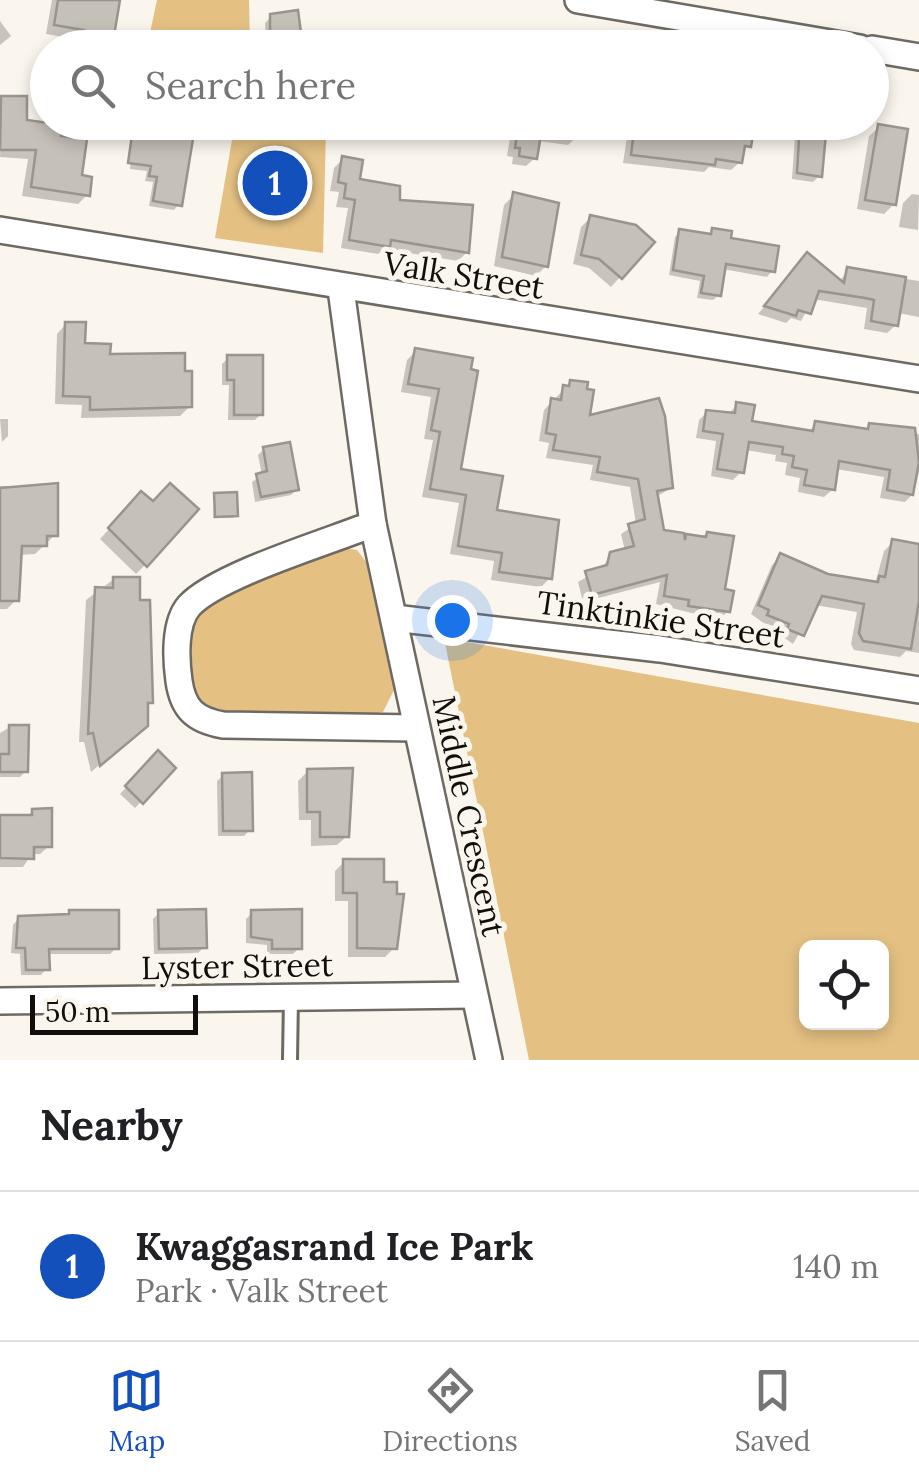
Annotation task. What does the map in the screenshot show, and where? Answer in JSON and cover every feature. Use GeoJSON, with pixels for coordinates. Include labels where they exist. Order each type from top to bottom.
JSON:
{"type":"FeatureCollection","features":[{"type":"Feature","properties":{"kind":"street"},"geometry":{"type":"LineString","coordinates":[[578,0],[754,30]]}},
{"type":"Feature","properties":{"kind":"street"},"geometry":{"type":"LineString","coordinates":[[889,53],[919,58]]}},
{"type":"Feature","properties":{"kind":"street","name":"Valk Street"},"geometry":{"type":"LineString","coordinates":[[0,230],[919,379]]}},
{"type":"Feature","properties":{"kind":"street","name":"Middle Crescent"},"geometry":{"type":"LineString","coordinates":[[341,288],[374,524],[489,1060]]}},
{"type":"Feature","properties":{"kind":"street"},"geometry":{"type":"LineString","coordinates":[[374,524],[210,589],[187,608],[177,651],[182,700],[195,717],[223,725],[416,728]]}},
{"type":"Feature","properties":{"kind":"street","name":"Tinktinkie Street"},"geometry":{"type":"LineString","coordinates":[[394,618],[660,649],[919,690]]}},
{"type":"Feature","properties":{"kind":"street","name":"Lyster Street"},"geometry":{"type":"LineString","coordinates":[[0,1001],[474,995]]}},
{"type":"Feature","properties":{"kind":"lane"},"geometry":{"type":"LineString","coordinates":[[290,1060],[291,997]]}},
{"type":"Feature","properties":{"kind":"shaded area"},"geometry":{"type":"Polygon","coordinates":[[[157,0],[249,0],[250,30],[151,30],[157,0]]]}},
{"type":"Feature","properties":{"kind":"shaded area"},"geometry":{"type":"Polygon","coordinates":[[[232,140],[326,140],[323,253],[215,238],[232,140]]]}},
{"type":"Feature","properties":{"kind":"shaded area"},"geometry":{"type":"Polygon","coordinates":[[[339,547],[357,550],[371,568],[395,688],[383,712],[256,715],[214,708],[202,701],[194,684],[192,642],[196,620],[207,601],[213,595],[339,547]]]}},
{"type":"Feature","properties":{"kind":"shaded area"},"geometry":{"type":"Polygon","coordinates":[[[444,638],[919,723],[919,1060],[529,1060],[444,638]]]}},
{"type":"Feature","properties":{"kind":"building"},"geometry":{"type":"Polygon","coordinates":[[[58,0],[120,0],[115,30],[54,25],[58,0]]]}},
{"type":"Feature","properties":{"kind":"building"},"geometry":{"type":"Polygon","coordinates":[[[298,10],[301,30],[270,30],[270,14],[298,10]]]}},
{"type":"Feature","properties":{"kind":"building"},"geometry":{"type":"Polygon","coordinates":[[[1,96],[27,96],[30,140],[87,140],[82,175],[92,177],[90,196],[31,187],[36,150],[0,150],[1,96]]]}},
{"type":"Feature","properties":{"kind":"building"},"geometry":{"type":"Polygon","coordinates":[[[889,126],[908,129],[896,205],[865,200],[875,140],[889,140],[889,126]]]}},
{"type":"Feature","properties":{"kind":"building"},"geometry":{"type":"Polygon","coordinates":[[[131,140],[193,140],[182,206],[153,201],[157,177],[149,176],[151,166],[128,163],[131,140]]]}},
{"type":"Feature","properties":{"kind":"building"},"geometry":{"type":"Polygon","coordinates":[[[516,140],[540,140],[537,159],[519,156],[520,148],[515,148],[516,140]]]}},
{"type":"Feature","properties":{"kind":"building"},"geometry":{"type":"Polygon","coordinates":[[[633,140],[752,140],[751,147],[745,146],[742,163],[716,159],[715,165],[631,155],[633,140]]]}},
{"type":"Feature","properties":{"kind":"building"},"geometry":{"type":"Polygon","coordinates":[[[799,140],[825,140],[822,177],[797,173],[799,140]]]}},
{"type":"Feature","properties":{"kind":"building"},"geometry":{"type":"Polygon","coordinates":[[[342,156],[363,160],[360,179],[400,186],[400,200],[473,205],[469,253],[391,240],[390,247],[349,240],[355,200],[344,198],[346,184],[338,182],[342,156]]]}},
{"type":"Feature","properties":{"kind":"building"},"geometry":{"type":"Polygon","coordinates":[[[513,192],[559,203],[548,267],[502,257],[513,192]]]}},
{"type":"Feature","properties":{"kind":"building"},"geometry":{"type":"Polygon","coordinates":[[[590,215],[636,225],[655,242],[622,279],[599,259],[581,255],[590,215]]]}},
{"type":"Feature","properties":{"kind":"building"},"geometry":{"type":"Polygon","coordinates":[[[712,228],[732,231],[731,238],[779,246],[775,272],[726,264],[721,296],[701,293],[704,276],[673,270],[679,229],[711,234],[712,228]]]}},
{"type":"Feature","properties":{"kind":"building"},"geometry":{"type":"Polygon","coordinates":[[[807,252],[844,283],[847,267],[906,277],[898,326],[871,321],[874,300],[819,291],[811,314],[798,310],[796,316],[764,306],[807,252]]]}},
{"type":"Feature","properties":{"kind":"building"},"geometry":{"type":"Polygon","coordinates":[[[65,322],[86,322],[85,343],[111,344],[110,354],[185,353],[185,371],[192,371],[192,407],[90,410],[90,397],[63,396],[65,322]]]}},
{"type":"Feature","properties":{"kind":"building"},"geometry":{"type":"Polygon","coordinates":[[[415,348],[473,358],[471,369],[478,371],[461,469],[503,476],[497,510],[559,520],[552,579],[499,572],[502,553],[458,546],[466,495],[430,489],[440,432],[431,430],[439,389],[408,384],[415,348]]]}},
{"type":"Feature","properties":{"kind":"building"},"geometry":{"type":"Polygon","coordinates":[[[227,355],[263,355],[263,415],[234,415],[234,380],[227,380],[227,355]]]}},
{"type":"Feature","properties":{"kind":"building"},"geometry":{"type":"Polygon","coordinates":[[[570,380],[588,382],[587,389],[594,390],[590,415],[659,398],[665,416],[673,488],[657,491],[664,530],[684,533],[685,540],[686,534],[706,537],[707,532],[734,536],[725,589],[734,591],[730,612],[688,606],[689,600],[664,596],[667,575],[592,595],[585,571],[607,565],[610,552],[634,546],[628,524],[645,519],[638,479],[597,472],[600,457],[553,450],[556,435],[546,433],[551,398],[561,400],[563,385],[569,386],[570,380]]]}},
{"type":"Feature","properties":{"kind":"building"},"geometry":{"type":"Polygon","coordinates":[[[736,402],[755,405],[752,421],[813,431],[815,421],[868,429],[869,423],[915,428],[919,462],[913,495],[887,490],[890,470],[839,461],[835,490],[804,485],[807,470],[792,467],[794,456],[782,454],[783,447],[749,442],[744,473],[717,469],[723,434],[703,431],[706,410],[735,413],[736,402]]]}},
{"type":"Feature","properties":{"kind":"building"},"geometry":{"type":"Polygon","coordinates":[[[290,442],[299,490],[261,497],[256,474],[267,471],[263,447],[290,442]]]}},
{"type":"Feature","properties":{"kind":"building"},"geometry":{"type":"Polygon","coordinates":[[[58,483],[58,536],[47,536],[47,546],[22,546],[19,601],[0,601],[0,488],[58,483]]]}},
{"type":"Feature","properties":{"kind":"building"},"geometry":{"type":"Polygon","coordinates":[[[170,483],[199,509],[147,567],[108,528],[141,491],[153,501],[170,483]]]}},
{"type":"Feature","properties":{"kind":"building"},"geometry":{"type":"Polygon","coordinates":[[[237,492],[238,516],[215,517],[214,493],[237,492]]]}},
{"type":"Feature","properties":{"kind":"building"},"geometry":{"type":"Polygon","coordinates":[[[892,539],[919,544],[919,601],[911,649],[863,641],[859,633],[864,604],[822,596],[804,636],[787,629],[789,624],[767,615],[769,610],[758,605],[780,553],[828,574],[878,582],[879,576],[885,577],[892,539]]]}},
{"type":"Feature","properties":{"kind":"building"},"geometry":{"type":"Polygon","coordinates":[[[113,577],[140,577],[140,600],[150,600],[153,703],[148,703],[148,726],[100,766],[93,733],[88,734],[95,587],[113,588],[113,577]]]}},
{"type":"Feature","properties":{"kind":"building"},"geometry":{"type":"Polygon","coordinates":[[[9,725],[29,725],[28,772],[0,772],[0,754],[9,754],[9,725]]]}},
{"type":"Feature","properties":{"kind":"building"},"geometry":{"type":"Polygon","coordinates":[[[158,750],[176,768],[143,804],[125,786],[158,750]]]}},
{"type":"Feature","properties":{"kind":"building"},"geometry":{"type":"Polygon","coordinates":[[[353,768],[349,837],[320,837],[320,812],[307,812],[307,769],[353,768]]]}},
{"type":"Feature","properties":{"kind":"building"},"geometry":{"type":"Polygon","coordinates":[[[252,772],[253,831],[223,831],[222,773],[252,772]]]}},
{"type":"Feature","properties":{"kind":"building"},"geometry":{"type":"Polygon","coordinates":[[[52,808],[52,847],[34,847],[34,859],[0,858],[0,815],[32,815],[32,809],[52,808]]]}},
{"type":"Feature","properties":{"kind":"building"},"geometry":{"type":"Polygon","coordinates":[[[343,859],[384,859],[384,882],[397,882],[397,894],[404,894],[397,949],[357,948],[357,893],[343,893],[343,859]]]}},
{"type":"Feature","properties":{"kind":"building"},"geometry":{"type":"Polygon","coordinates":[[[206,909],[207,948],[159,949],[158,910],[206,909]]]}},
{"type":"Feature","properties":{"kind":"building"},"geometry":{"type":"Polygon","coordinates":[[[302,909],[302,949],[272,949],[272,940],[251,937],[251,910],[302,909]]]}},
{"type":"Feature","properties":{"kind":"building"},"geometry":{"type":"Polygon","coordinates":[[[69,910],[119,910],[119,949],[49,949],[50,970],[26,970],[25,948],[16,948],[18,916],[69,914],[69,910]]]}},
{"type":"Feature","properties":{"kind":"place","name":"Kwaggasrand Ice Park"},"geometry":{"type":"Point","coordinates":[275,183]}}]}
